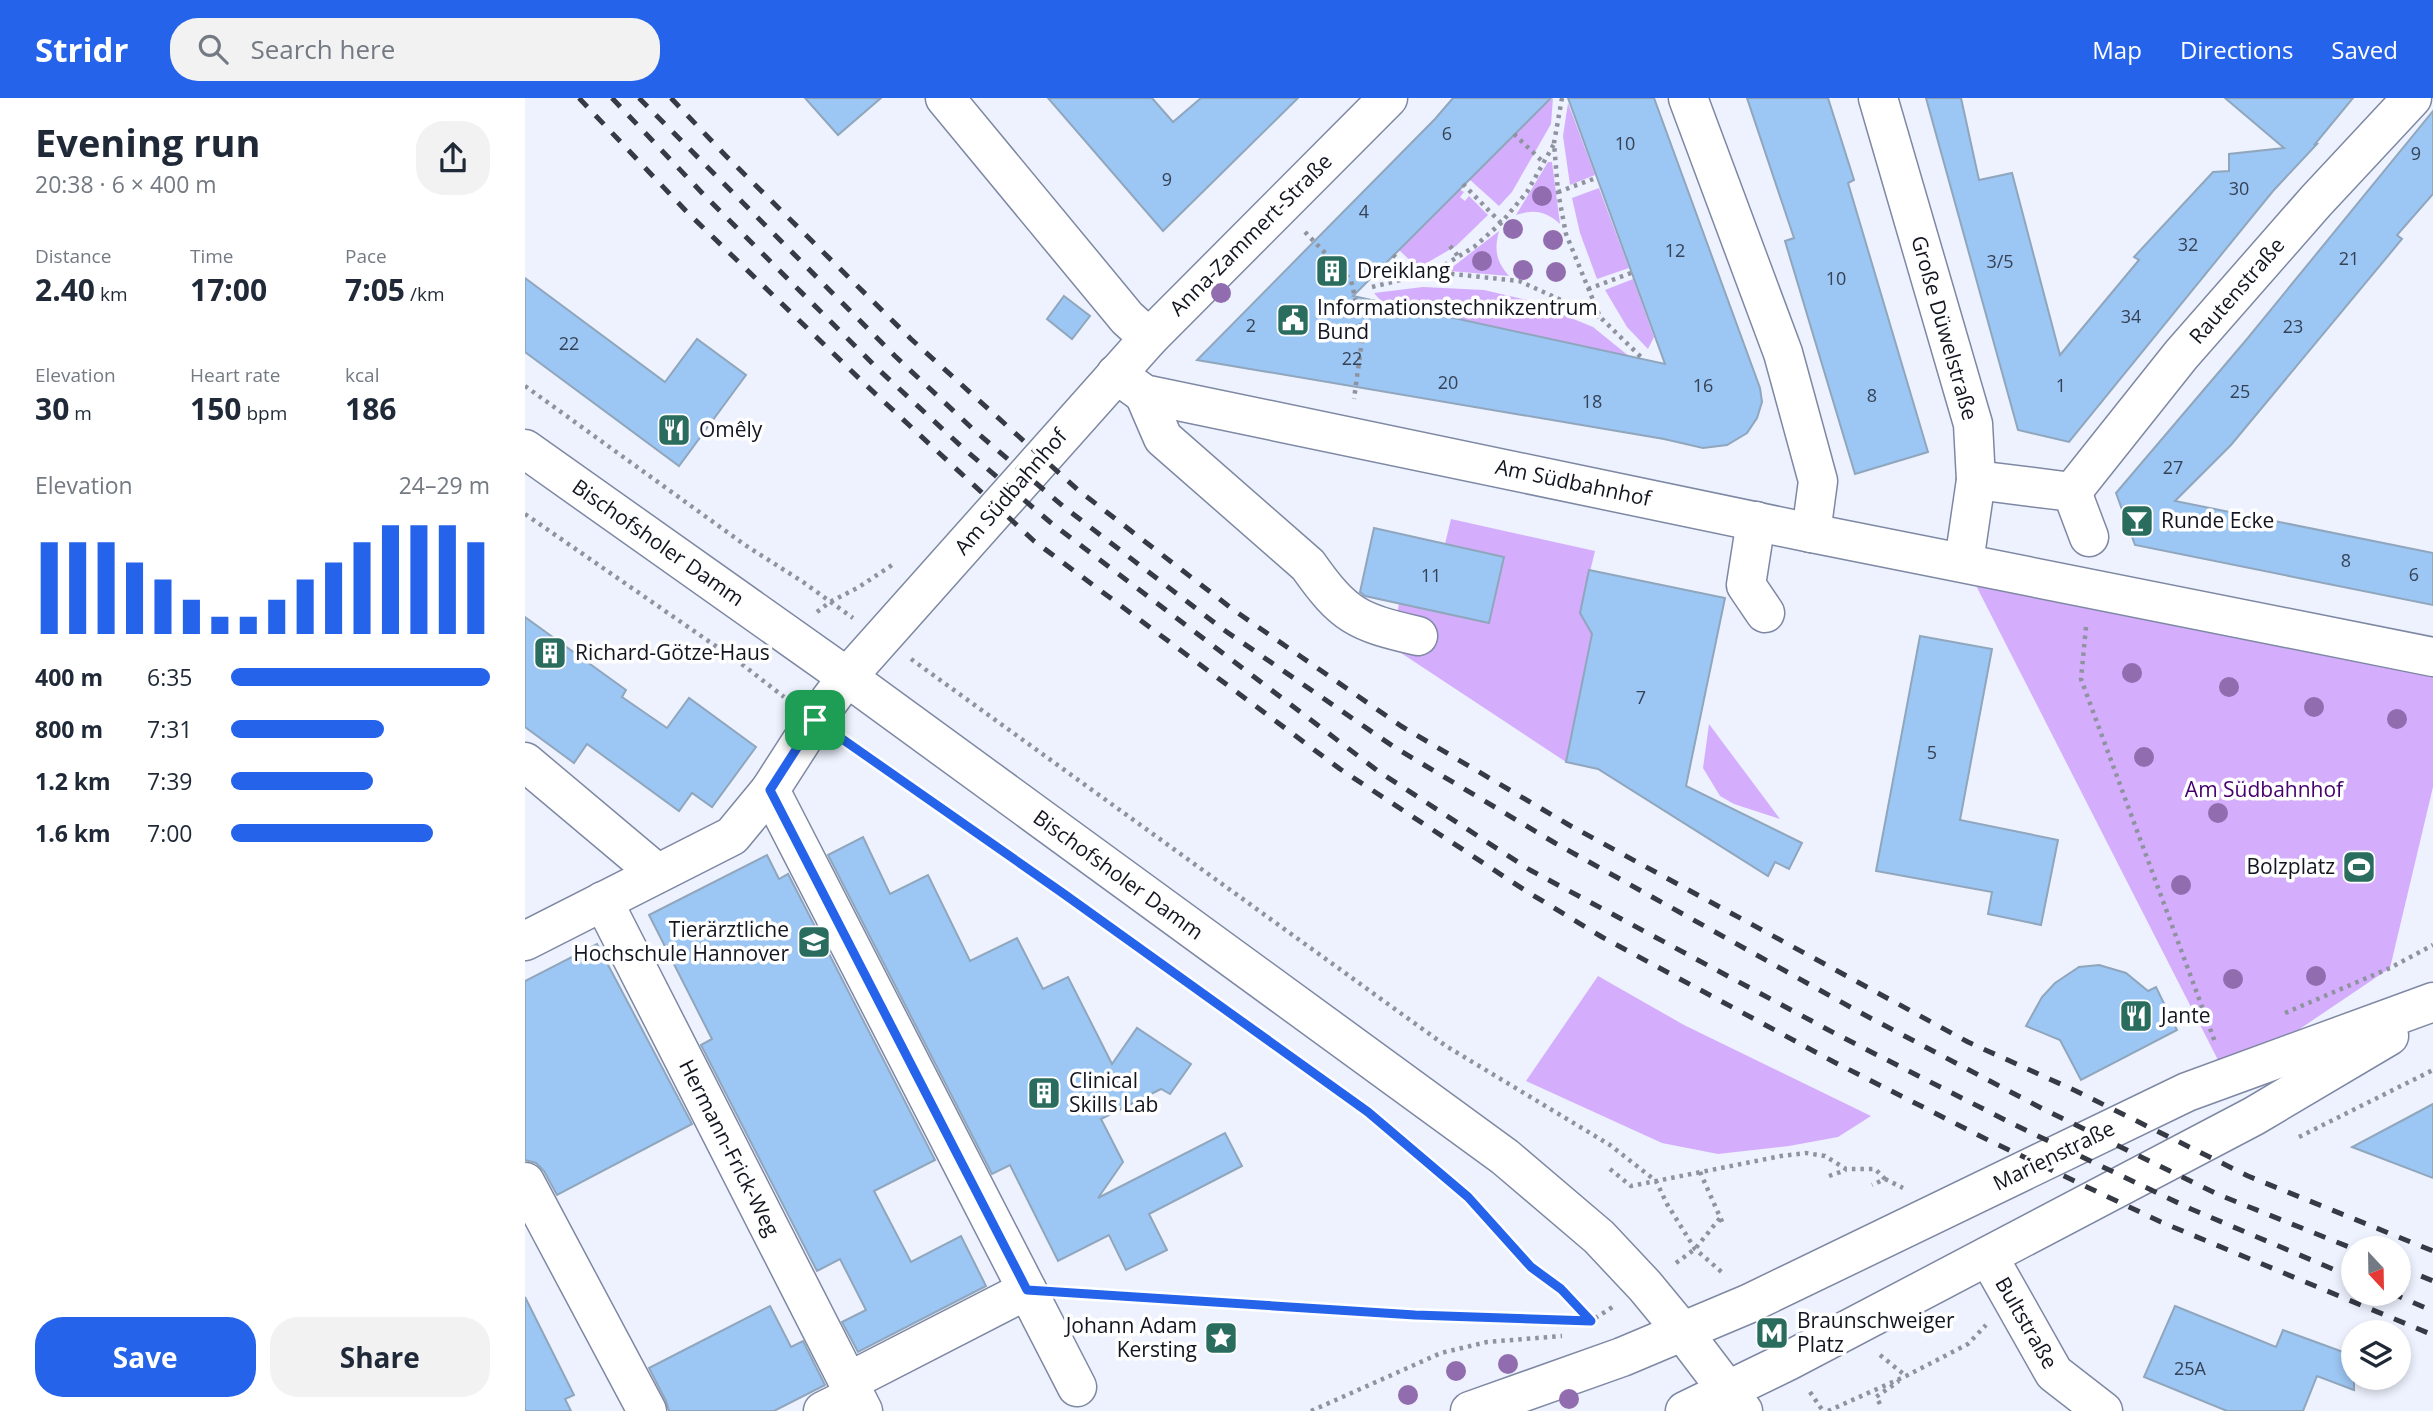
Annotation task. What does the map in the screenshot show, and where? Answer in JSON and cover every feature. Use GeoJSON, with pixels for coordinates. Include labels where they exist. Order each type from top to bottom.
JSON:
{"type":"FeatureCollection","features":[{"type":"Feature","properties":{"kind":"street"},"geometry":{"type":"LineString","coordinates":[[945,98],[1127,318],[1149,338]]}},
{"type":"Feature","properties":{"kind":"street","name":"Anna-Zammert-Straße"},"geometry":{"type":"LineString","coordinates":[[1130,384],[1149,338],[1388,98]]}},
{"type":"Feature","properties":{"kind":"street"},"geometry":{"type":"LineString","coordinates":[[1688,98],[1786,365],[1818,481],[1811,533]]}},
{"type":"Feature","properties":{"kind":"street","name":"Große Düwelstraße"},"geometry":{"type":"LineString","coordinates":[[1878,98],[1973,424],[1976,480],[1964,562]]}},
{"type":"Feature","properties":{"kind":"street","name":"Rautenstraße"},"geometry":{"type":"LineString","coordinates":[[2072,492],[2181,355],[2316,201],[2412,98]]}},
{"type":"Feature","properties":{"kind":"street"},"geometry":{"type":"LineString","coordinates":[[1130,384],[1163,438],[1308,565],[1326,590],[1347,612],[1374,626],[1418,636]]}},
{"type":"Feature","properties":{"kind":"street","name":"Am Südbahnhof"},"geometry":{"type":"LineString","coordinates":[[657,873],[732,836],[770,790],[815,720],[847,677],[1130,384],[1347,436],[1811,533],[2433,657]]}},
{"type":"Feature","properties":{"kind":"street","name":"Bischofsholer Damm"},"geometry":{"type":"LineString","coordinates":[[525,449],[847,677],[1506,1157],[1599,1237],[1683,1332],[1735,1401]]}},
{"type":"Feature","properties":{"kind":"street"},"geometry":{"type":"LineString","coordinates":[[1976,480],[2072,492],[2089,537]]}},
{"type":"Feature","properties":{"kind":"street"},"geometry":{"type":"LineString","coordinates":[[1756,521],[1746,584],[1765,613]]}},
{"type":"Feature","properties":{"kind":"street"},"geometry":{"type":"LineString","coordinates":[[525,762],[657,873],[525,941]]}},
{"type":"Feature","properties":{"kind":"street"},"geometry":{"type":"LineString","coordinates":[[770,790],[1077,1387]]}},
{"type":"Feature","properties":{"kind":"street","name":"Hermann-Frick-Weg"},"geometry":{"type":"LineString","coordinates":[[603,901],[847,1400]]}},
{"type":"Feature","properties":{"kind":"street","name":"Marienstraße"},"geometry":{"type":"LineString","coordinates":[[1470,1411],[1683,1332],[1794,1282],[2187,1092],[2433,1002]]}},
{"type":"Feature","properties":{"kind":"street"},"geometry":{"type":"LineString","coordinates":[[1685,1411],[1735,1401],[1987,1256],[2254,1116],[2433,1010]]}},
{"type":"Feature","properties":{"kind":"street"},"geometry":{"type":"LineString","coordinates":[[525,1182],[647,1411]]}},
{"type":"Feature","properties":{"kind":"street","name":"Bultstraße"},"geometry":{"type":"LineString","coordinates":[[1987,1256],[2054,1373],[2103,1411]]}},
{"type":"Feature","properties":{"kind":"street"},"geometry":{"type":"LineString","coordinates":[[847,1400],[1027,1290]]}},
{"type":"Feature","properties":{"kind":"path"},"geometry":{"type":"LineString","coordinates":[[1562,98],[1554,143],[1558,192],[1566,234],[1600,317]]}},
{"type":"Feature","properties":{"kind":"path"},"geometry":{"type":"LineString","coordinates":[[1514,134],[1543,162]]}},
{"type":"Feature","properties":{"kind":"path"},"geometry":{"type":"LineString","coordinates":[[1372,287],[1433,272],[1474,247],[1501,223],[1527,191],[1554,143]]}},
{"type":"Feature","properties":{"kind":"path"},"geometry":{"type":"LineString","coordinates":[[1558,192],[1596,178]]}},
{"type":"Feature","properties":{"kind":"path"},"geometry":{"type":"LineString","coordinates":[[1463,184],[1501,223]]}},
{"type":"Feature","properties":{"kind":"path"},"geometry":{"type":"LineString","coordinates":[[1304,232],[1351,280],[1363,333],[1347,436]]}},
{"type":"Feature","properties":{"kind":"path"},"geometry":{"type":"LineString","coordinates":[[1450,246],[1458,256]]}},
{"type":"Feature","properties":{"kind":"path"},"geometry":{"type":"LineString","coordinates":[[1393,254],[1417,276]]}},
{"type":"Feature","properties":{"kind":"path"},"geometry":{"type":"LineString","coordinates":[[1433,272],[1519,281],[1600,317],[1641,358]]}},
{"type":"Feature","properties":{"kind":"path"},"geometry":{"type":"LineString","coordinates":[[1588,289],[1631,273]]}},
{"type":"Feature","properties":{"kind":"path"},"geometry":{"type":"LineString","coordinates":[[525,386],[745,545],[830,602],[859,587],[897,561]]}},
{"type":"Feature","properties":{"kind":"path"},"geometry":{"type":"LineString","coordinates":[[525,514],[743,665],[815,720],[1368,1112],[1468,1197],[1531,1267],[1561,1289],[1598,1328]]}},
{"type":"Feature","properties":{"kind":"path"},"geometry":{"type":"LineString","coordinates":[[2091,588],[2081,679],[2215,1043]]}},
{"type":"Feature","properties":{"kind":"path"},"geometry":{"type":"LineString","coordinates":[[910,658],[1446,1046],[1610,1145],[1656,1181],[1695,1249],[1726,1276]]}},
{"type":"Feature","properties":{"kind":"path"},"geometry":{"type":"LineString","coordinates":[[1610,1169],[1631,1186],[1807,1153],[1825,1156],[1846,1169]]}},
{"type":"Feature","properties":{"kind":"path"},"geometry":{"type":"LineString","coordinates":[[1829,1176],[1846,1169],[1875,1169],[1885,1179],[1906,1190]]}},
{"type":"Feature","properties":{"kind":"path"},"geometry":{"type":"LineString","coordinates":[[1700,1172],[1724,1226]]}},
{"type":"Feature","properties":{"kind":"path"},"geometry":{"type":"LineString","coordinates":[[1872,1185],[1885,1179]]}},
{"type":"Feature","properties":{"kind":"path"},"geometry":{"type":"LineString","coordinates":[[1695,1249],[1720,1218]]}},
{"type":"Feature","properties":{"kind":"path"},"geometry":{"type":"LineString","coordinates":[[1027,1290],[1415,1315],[1591,1321]]}},
{"type":"Feature","properties":{"kind":"path"},"geometry":{"type":"LineString","coordinates":[[1828,1411],[1906,1376],[1968,1344],[2012,1300]]}},
{"type":"Feature","properties":{"kind":"path"},"geometry":{"type":"LineString","coordinates":[[1311,1411],[1441,1353],[1487,1342],[1570,1335]]}},
{"type":"Feature","properties":{"kind":"path"},"geometry":{"type":"LineString","coordinates":[[1870,1360],[1881,1355],[1906,1376]]}},
{"type":"Feature","properties":{"kind":"path"},"geometry":{"type":"LineString","coordinates":[[1880,1405],[1876,1397],[1906,1376]]}},
{"type":"Feature","properties":{"kind":"green space"},"geometry":{"type":"Polygon","coordinates":[[[1553,98],[1551,124],[1512,192],[1499,206],[1469,179],[1553,98]]]}},
{"type":"Feature","properties":{"kind":"green space"},"geometry":{"type":"Polygon","coordinates":[[[1568,103],[1595,175],[1570,185],[1563,136],[1568,103]]]}},
{"type":"Feature","properties":{"kind":"green space"},"geometry":{"type":"Polygon","coordinates":[[[1548,162],[1552,162],[1560,224],[1540,212],[1516,215],[1548,162]]]}},
{"type":"Feature","properties":{"kind":"green space"},"geometry":{"type":"Polygon","coordinates":[[[1599,188],[1629,268],[1597,279],[1580,233],[1572,198],[1599,188]]]}},
{"type":"Feature","properties":{"kind":"green space"},"geometry":{"type":"Polygon","coordinates":[[[1459,189],[1464,192],[1460,197],[1465,201],[1469,196],[1488,215],[1456,246],[1418,268],[1398,249],[1459,189]]]}},
{"type":"Feature","properties":{"kind":"green space"},"geometry":{"type":"Polygon","coordinates":[[[1499,231],[1497,255],[1509,276],[1450,271],[1450,269],[1499,231]]]}},
{"type":"Feature","properties":{"kind":"green space"},"geometry":{"type":"Polygon","coordinates":[[[1633,279],[1654,337],[1648,349],[1627,327],[1605,290],[1633,279]]]}},
{"type":"Feature","properties":{"kind":"green space"},"geometry":{"type":"Polygon","coordinates":[[[1423,287],[1484,290],[1527,300],[1593,327],[1630,357],[1394,305],[1381,301],[1374,293],[1423,287]]]}},
{"type":"Feature","properties":{"kind":"green space"},"geometry":{"type":"Polygon","coordinates":[[[1451,519],[1595,551],[1580,613],[1592,634],[1566,762],[1392,647],[1399,603],[1489,623],[1445,544],[1451,519]]]}},
{"type":"Feature","properties":{"kind":"green space","name":"Am Südbahnhof"},"geometry":{"type":"Polygon","coordinates":[[[1964,562],[2433,657],[2433,787],[2390,968],[2230,1076],[2218,1060],[1964,562]]]}},
{"type":"Feature","properties":{"kind":"green space"},"geometry":{"type":"Polygon","coordinates":[[[1709,724],[1780,819],[1734,804],[1720,796],[1703,768],[1709,724]]]}},
{"type":"Feature","properties":{"kind":"green space"},"geometry":{"type":"Polygon","coordinates":[[[1598,976],[1684,1025],[1871,1116],[1838,1137],[1718,1154],[1662,1143],[1526,1081],[1598,976]]]}},
{"type":"Feature","properties":{"kind":"building"},"geometry":{"type":"Polygon","coordinates":[[[805,98],[881,98],[838,135],[805,98]]]}},
{"type":"Feature","properties":{"kind":"building"},"geometry":{"type":"Polygon","coordinates":[[[1048,98],[1152,98],[1173,122],[1201,98],[1298,98],[1163,231],[1048,98]]]}},
{"type":"Feature","properties":{"kind":"building","name":"Dreiklang"},"geometry":{"type":"Polygon","coordinates":[[[1453,98],[1551,98],[1353,296],[1665,364],[1568,98],[1654,98],[1760,388],[1762,402],[1757,418],[1747,433],[1727,445],[1703,448],[1664,439],[1197,360],[1453,98]]]}},
{"type":"Feature","properties":{"kind":"building"},"geometry":{"type":"Polygon","coordinates":[[[1747,98],[1828,98],[1854,180],[1848,183],[1928,452],[1855,474],[1785,241],[1794,238],[1747,98]]]}},
{"type":"Feature","properties":{"kind":"building"},"geometry":{"type":"Polygon","coordinates":[[[1926,98],[1961,98],[1979,180],[2012,173],[2060,355],[2139,260],[2134,257],[2213,172],[2229,171],[2229,154],[2284,148],[2225,98],[2353,98],[2317,144],[2273,191],[2069,442],[2018,430],[1926,98]]]}},
{"type":"Feature","properties":{"kind":"building"},"geometry":{"type":"Polygon","coordinates":[[[2433,111],[2433,194],[2397,235],[2402,239],[2231,445],[2175,501],[2433,553],[2433,605],[2135,545],[2116,493],[2247,339],[2433,111]]]}},
{"type":"Feature","properties":{"kind":"building"},"geometry":{"type":"Polygon","coordinates":[[[525,278],[665,382],[697,339],[746,375],[679,466],[525,352],[525,278]]]}},
{"type":"Feature","properties":{"kind":"building"},"geometry":{"type":"Polygon","coordinates":[[[1064,296],[1090,316],[1072,339],[1047,319],[1064,296]]]}},
{"type":"Feature","properties":{"kind":"building"},"geometry":{"type":"Polygon","coordinates":[[[1374,528],[1504,557],[1489,623],[1365,596],[1360,592],[1374,528]]]}},
{"type":"Feature","properties":{"kind":"building"},"geometry":{"type":"Polygon","coordinates":[[[1589,570],[1725,598],[1686,786],[1802,843],[1789,869],[1775,862],[1768,876],[1598,769],[1566,762],[1592,634],[1580,613],[1589,570]]]}},
{"type":"Feature","properties":{"kind":"building"},"geometry":{"type":"Polygon","coordinates":[[[525,617],[626,690],[622,697],[667,728],[689,698],[756,747],[712,807],[692,793],[679,811],[587,744],[574,763],[525,727],[525,617]]]}},
{"type":"Feature","properties":{"kind":"building"},"geometry":{"type":"Polygon","coordinates":[[[1920,636],[1992,649],[1960,820],[2058,840],[2041,925],[1988,914],[1992,892],[1876,871],[1920,636]]]}},
{"type":"Feature","properties":{"kind":"building","name":"Clinical Skills Lab"},"geometry":{"type":"Polygon","coordinates":[[[863,837],[890,894],[928,875],[970,961],[1017,938],[1043,989],[1068,977],[1112,1064],[1137,1028],[1191,1064],[1170,1094],[1161,1089],[1101,1119],[1123,1162],[1098,1198],[1225,1133],[1242,1166],[1149,1214],[1167,1250],[1126,1270],[1109,1235],[1058,1261],[1010,1165],[992,1174],[828,855],[863,837]]]}},
{"type":"Feature","properties":{"kind":"building"},"geometry":{"type":"Polygon","coordinates":[[[767,855],[779,879],[788,874],[935,1160],[874,1191],[911,1262],[961,1236],[986,1286],[858,1352],[842,1322],[866,1310],[840,1259],[817,1271],[701,1045],[712,1039],[649,915],[767,855]]]}},
{"type":"Feature","properties":{"kind":"building"},"geometry":{"type":"Polygon","coordinates":[[[597,944],[692,1124],[557,1195],[544,1171],[536,1163],[525,1160],[525,981],[597,944]]]}},
{"type":"Feature","properties":{"kind":"building"},"geometry":{"type":"Polygon","coordinates":[[[2099,965],[2126,973],[2148,991],[2156,987],[2177,1030],[2081,1080],[2060,1040],[2026,1026],[2042,997],[2055,983],[2079,967],[2099,965]]]}},
{"type":"Feature","properties":{"kind":"building"},"geometry":{"type":"Polygon","coordinates":[[[2433,1104],[2433,1178],[2352,1147],[2405,1119],[2433,1104]]]}},
{"type":"Feature","properties":{"kind":"building"},"geometry":{"type":"Polygon","coordinates":[[[525,1297],[574,1395],[565,1399],[571,1411],[525,1411],[525,1297]]]}},
{"type":"Feature","properties":{"kind":"building"},"geometry":{"type":"Polygon","coordinates":[[[770,1306],[791,1347],[803,1341],[825,1385],[774,1411],[669,1411],[649,1368],[770,1306]]]}},
{"type":"Feature","properties":{"kind":"building"},"geometry":{"type":"Polygon","coordinates":[[[2175,1306],[2276,1347],[2283,1330],[2341,1351],[2341,1385],[2317,1376],[2303,1411],[2227,1411],[2144,1377],[2175,1306]]]}},
{"type":"Feature","properties":{"kind":"railway"},"geometry":{"type":"LineString","coordinates":[[579,98],[686,211],[867,386],[1034,541],[1340,769],[1526,891],[1602,937],[1834,1062],[1988,1140],[2161,1222],[2433,1335]]}},
{"type":"Feature","properties":{"kind":"railway"},"geometry":{"type":"LineString","coordinates":[[612,98],[704,195],[879,370],[963,448],[1050,522],[1378,771],[1530,870],[1836,1034],[2015,1125],[2191,1209],[2341,1272]]}},
{"type":"Feature","properties":{"kind":"railway"},"geometry":{"type":"LineString","coordinates":[[639,98],[895,356],[975,431],[1064,507],[1224,630],[1394,747],[1555,843],[1861,1013],[2043,1109],[2217,1194],[2341,1244]]}},
{"type":"Feature","properties":{"kind":"railway"},"geometry":{"type":"LineString","coordinates":[[671,98],[911,339],[1078,490],[1235,611],[1401,726],[1569,825],[1968,1042],[2076,1091],[2248,1176],[2433,1251]]}},
{"type":"Feature","properties":{"kind":"railway"},"geometry":{"type":"LineString","coordinates":[[2411,1272],[2433,1281]]}},
{"type":"Feature","properties":{"kind":"railway"},"geometry":{"type":"LineString","coordinates":[[2411,1302],[2433,1311]]}},
{"type":"Feature","properties":{"kind":"place","name":"Dreiklang"},"geometry":{"type":"Point","coordinates":[1332,271]}},
{"type":"Feature","properties":{"kind":"place","name":"Informationstechnikzentrum Bund"},"geometry":{"type":"Point","coordinates":[1293,320]}},
{"type":"Feature","properties":{"kind":"place","name":"Omêly"},"geometry":{"type":"Point","coordinates":[674,430]}},
{"type":"Feature","properties":{"kind":"place","name":"Runde Ecke"},"geometry":{"type":"Point","coordinates":[2137,521]}},
{"type":"Feature","properties":{"kind":"place","name":"Richard-Götze-Haus"},"geometry":{"type":"Point","coordinates":[550,653]}},
{"type":"Feature","properties":{"kind":"place","name":"Bolzplatz"},"geometry":{"type":"Point","coordinates":[2359,867]}},
{"type":"Feature","properties":{"kind":"place","name":"Tierärztliche Hochschule Hannover"},"geometry":{"type":"Point","coordinates":[814,942]}},
{"type":"Feature","properties":{"kind":"place","name":"Jante"},"geometry":{"type":"Point","coordinates":[2136,1016]}},
{"type":"Feature","properties":{"kind":"place","name":"Clinical Skills Lab"},"geometry":{"type":"Point","coordinates":[1044,1093]}},
{"type":"Feature","properties":{"kind":"place","name":"Braunschweiger Platz"},"geometry":{"type":"Point","coordinates":[1772,1333]}},
{"type":"Feature","properties":{"kind":"place","name":"Johann Adam Kersting"},"geometry":{"type":"Point","coordinates":[1221,1338]}},
{"type":"Feature","properties":{"kind":"route"},"geometry":{"type":"LineString","coordinates":[[815,720],[1368,1112],[1468,1197],[1531,1267],[1561,1289],[1591,1321],[1415,1315],[1027,1290],[770,790],[815,720]]}}]}
